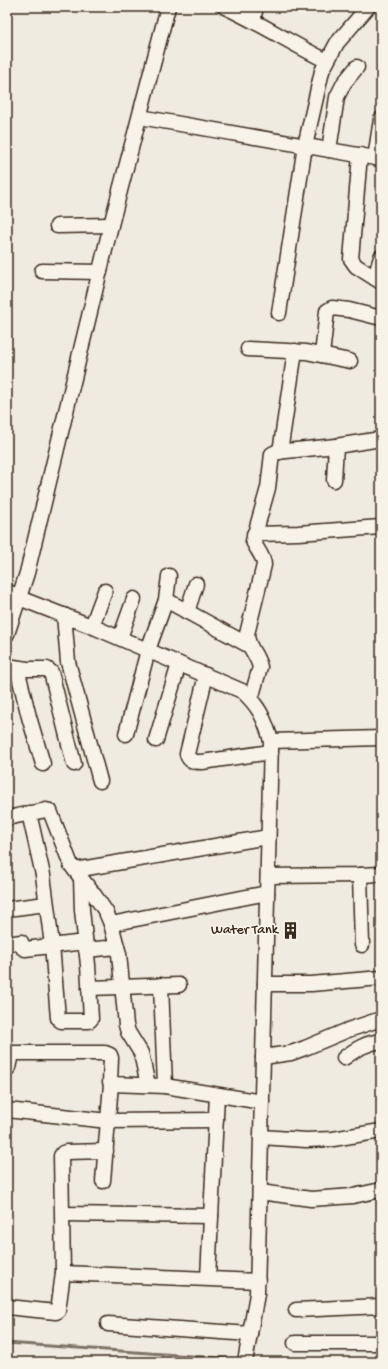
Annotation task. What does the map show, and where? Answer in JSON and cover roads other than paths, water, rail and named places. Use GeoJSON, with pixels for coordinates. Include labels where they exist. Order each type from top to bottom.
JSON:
{"type":"FeatureCollection","features":[{"type":"Feature","properties":{"kind":"street"},"geometry":{"type":"LineString","coordinates":[[7,634],[13,594],[27,573],[111,225],[168,7]]}},
{"type":"Feature","properties":{"kind":"street"},"geometry":{"type":"LineString","coordinates":[[225,7],[254,14],[298,47],[327,61]]}},
{"type":"Feature","properties":{"kind":"street"},"geometry":{"type":"LineString","coordinates":[[279,313],[305,146],[322,72],[337,43],[368,7]]}},
{"type":"Feature","properties":{"kind":"street"},"geometry":{"type":"LineString","coordinates":[[329,150],[337,97],[344,83],[357,67]]}},
{"type":"Feature","properties":{"kind":"street"},"geometry":{"type":"LineString","coordinates":[[140,117],[378,158],[381,119]]}},
{"type":"Feature","properties":{"kind":"street"},"geometry":{"type":"LineString","coordinates":[[360,155],[351,259],[356,266],[378,280],[381,257]]}},
{"type":"Feature","properties":{"kind":"street"},"geometry":{"type":"LineString","coordinates":[[57,226],[111,225]]}},
{"type":"Feature","properties":{"kind":"street"},"geometry":{"type":"LineString","coordinates":[[42,272],[100,272]]}},
{"type":"Feature","properties":{"kind":"street"},"geometry":{"type":"LineString","coordinates":[[322,355],[327,311],[329,309],[349,310],[381,318]]}},
{"type":"Feature","properties":{"kind":"street"},"geometry":{"type":"LineString","coordinates":[[248,348],[296,351],[350,361]]}},
{"type":"Feature","properties":{"kind":"street"},"geometry":{"type":"LineString","coordinates":[[280,452],[296,351]]}},
{"type":"Feature","properties":{"kind":"street"},"geometry":{"type":"LineString","coordinates":[[248,645],[247,634],[264,565],[264,560],[255,547],[253,541],[268,488],[272,454],[274,452],[336,446],[381,439]]}},
{"type":"Feature","properties":{"kind":"street"},"geometry":{"type":"LineString","coordinates":[[334,480],[336,446]]}},
{"type":"Feature","properties":{"kind":"street"},"geometry":{"type":"LineString","coordinates":[[254,534],[298,533],[381,527]]}},
{"type":"Feature","properties":{"kind":"street"},"geometry":{"type":"LineString","coordinates":[[126,734],[148,650],[166,600],[169,576]]}},
{"type":"Feature","properties":{"kind":"street"},"geometry":{"type":"LineString","coordinates":[[187,612],[196,584]]}},
{"type":"Feature","properties":{"kind":"street"},"geometry":{"type":"LineString","coordinates":[[92,626],[105,591]]}},
{"type":"Feature","properties":{"kind":"street"},"geometry":{"type":"LineString","coordinates":[[13,594],[92,626],[242,691],[251,699],[263,717],[271,747],[258,1294],[245,1362]]}},
{"type":"Feature","properties":{"kind":"street"},"geometry":{"type":"LineString","coordinates":[[120,638],[134,599]]}},
{"type":"Feature","properties":{"kind":"street"},"geometry":{"type":"LineString","coordinates":[[166,600],[248,645],[259,661],[260,667],[251,699]]}},
{"type":"Feature","properties":{"kind":"street"},"geometry":{"type":"LineString","coordinates":[[64,615],[68,662],[100,781]]}},
{"type":"Feature","properties":{"kind":"street"},"geometry":{"type":"LineString","coordinates":[[156,740],[180,664]]}},
{"type":"Feature","properties":{"kind":"street"},"geometry":{"type":"LineString","coordinates":[[44,764],[12,667],[46,669],[51,672],[74,764]]}},
{"type":"Feature","properties":{"kind":"street"},"geometry":{"type":"LineString","coordinates":[[206,675],[187,754],[188,758],[192,761],[202,762],[271,747],[381,738]]}},
{"type":"Feature","properties":{"kind":"street"},"geometry":{"type":"LineString","coordinates":[[7,818],[46,810],[50,811],[67,856],[78,874],[96,896],[106,912],[111,924],[119,954],[126,1025],[128,1032],[140,1053],[148,1085]]}},
{"type":"Feature","properties":{"kind":"street"},"geometry":{"type":"LineString","coordinates":[[29,813],[43,875],[52,945],[59,1020],[61,1021],[90,1020],[86,946],[78,874]]}},
{"type":"Feature","properties":{"kind":"street"},"geometry":{"type":"LineString","coordinates":[[78,874],[268,837]]}},
{"type":"Feature","properties":{"kind":"street"},"geometry":{"type":"LineString","coordinates":[[268,876],[381,874]]}},
{"type":"Feature","properties":{"kind":"street"},"geometry":{"type":"LineString","coordinates":[[360,875],[362,945]]}},
{"type":"Feature","properties":{"kind":"street"},"geometry":{"type":"LineString","coordinates":[[111,924],[267,893]]}},
{"type":"Feature","properties":{"kind":"street"},"geometry":{"type":"LineString","coordinates":[[7,909],[46,904]]}},
{"type":"Feature","properties":{"kind":"street"},"geometry":{"type":"LineString","coordinates":[[7,944],[21,942],[24,948],[52,945],[117,947]]}},
{"type":"Feature","properties":{"kind":"street"},"geometry":{"type":"LineString","coordinates":[[265,984],[311,984],[381,978]]}},
{"type":"Feature","properties":{"kind":"street"},"geometry":{"type":"LineString","coordinates":[[89,988],[179,985]]}},
{"type":"Feature","properties":{"kind":"street"},"geometry":{"type":"LineString","coordinates":[[161,986],[165,1086]]}},
{"type":"Feature","properties":{"kind":"street"},"geometry":{"type":"LineString","coordinates":[[263,1056],[291,1053],[348,1030],[381,1019]]}},
{"type":"Feature","properties":{"kind":"street"},"geometry":{"type":"LineString","coordinates":[[344,1058],[359,1047],[368,1043],[381,1041]]}},
{"type":"Feature","properties":{"kind":"street"},"geometry":{"type":"LineString","coordinates":[[7,1069],[9,1054],[108,1054],[111,1058],[111,1084],[103,1181]]}},
{"type":"Feature","properties":{"kind":"street"},"geometry":{"type":"LineString","coordinates":[[111,1084],[165,1086],[262,1102]]}},
{"type":"Feature","properties":{"kind":"street"},"geometry":{"type":"LineString","coordinates":[[208,1278],[210,1216],[218,1095]]}},
{"type":"Feature","properties":{"kind":"street"},"geometry":{"type":"LineString","coordinates":[[7,1110],[108,1121],[216,1120]]}},
{"type":"Feature","properties":{"kind":"street"},"geometry":{"type":"LineString","coordinates":[[261,1137],[306,1140],[333,1139],[381,1130]]}},
{"type":"Feature","properties":{"kind":"street"},"geometry":{"type":"LineString","coordinates":[[7,1307],[58,1311],[63,1273],[61,1156],[63,1153],[106,1151]]}},
{"type":"Feature","properties":{"kind":"street"},"geometry":{"type":"LineString","coordinates":[[260,1192],[311,1199],[353,1196],[381,1190]]}},
{"type":"Feature","properties":{"kind":"street"},"geometry":{"type":"LineString","coordinates":[[63,1214],[210,1216]]}},
{"type":"Feature","properties":{"kind":"street"},"geometry":{"type":"LineString","coordinates":[[63,1273],[258,1281]]}},
{"type":"Feature","properties":{"kind":"street"},"geometry":{"type":"LineString","coordinates":[[296,1310],[381,1306]]}},
{"type":"Feature","properties":{"kind":"street"},"geometry":{"type":"LineString","coordinates":[[108,1324],[250,1334]]}},
{"type":"Feature","properties":{"kind":"street"},"geometry":{"type":"LineString","coordinates":[[295,1343],[381,1342]]}},
{"type":"Feature","properties":{"kind":"waterway"},"geometry":{"type":"LineString","coordinates":[[7,1343],[234,1359]]}},
{"type":"Feature","properties":{"kind":"place","name":"Water Tank"},"geometry":{"type":"Point","coordinates":[291,930]}}]}
